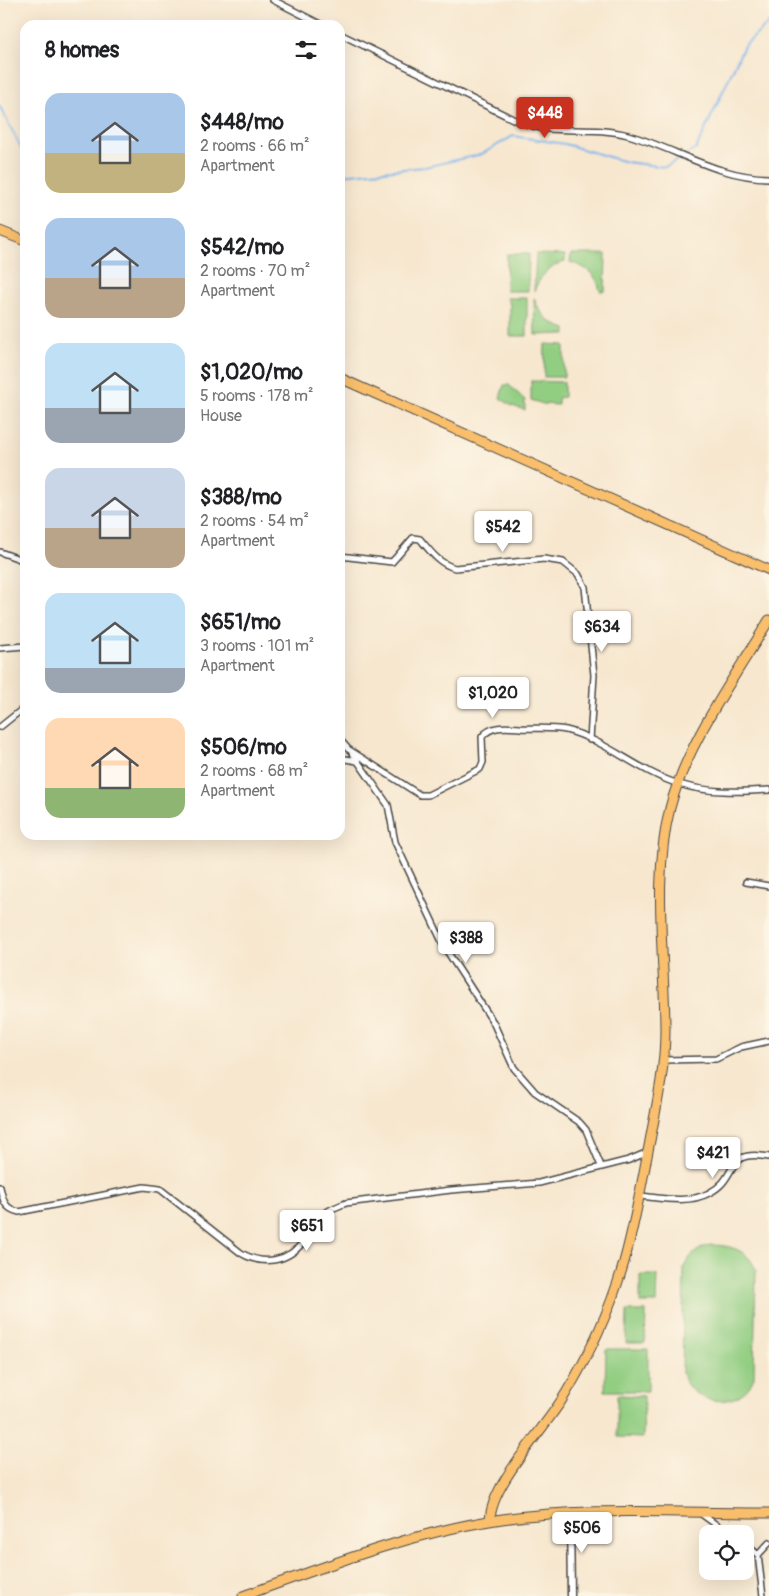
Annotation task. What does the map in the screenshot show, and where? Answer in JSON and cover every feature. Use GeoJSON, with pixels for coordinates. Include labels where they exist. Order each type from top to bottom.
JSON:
{"type":"FeatureCollection","features":[{"type":"Feature","properties":{"kind":"main road"},"geometry":{"type":"LineString","coordinates":[[0,231],[20,239]]}},
{"type":"Feature","properties":{"kind":"main road"},"geometry":{"type":"LineString","coordinates":[[345,380],[767,568]]}},
{"type":"Feature","properties":{"kind":"main road"},"geometry":{"type":"LineString","coordinates":[[490,1521],[491,1508],[496,1496],[565,1395],[589,1349],[621,1272],[640,1196],[664,1060],[662,861],[667,822],[678,784],[701,734],[769,620]]}},
{"type":"Feature","properties":{"kind":"main road"},"geometry":{"type":"LineString","coordinates":[[244,1596],[403,1539],[490,1521],[570,1513],[769,1513]]}},
{"type":"Feature","properties":{"kind":"street"},"geometry":{"type":"LineString","coordinates":[[273,0],[312,20]]}},
{"type":"Feature","properties":{"kind":"street"},"geometry":{"type":"LineString","coordinates":[[345,36],[518,122],[547,129],[599,130],[628,135],[710,168],[745,178],[769,178]]}},
{"type":"Feature","properties":{"kind":"street"},"geometry":{"type":"LineString","coordinates":[[345,557],[392,562],[413,538],[416,538],[420,539],[433,556],[444,564],[455,568],[544,560],[563,562],[570,566],[578,574],[585,587],[594,675],[590,740]]}},
{"type":"Feature","properties":{"kind":"street"},"geometry":{"type":"LineString","coordinates":[[0,552],[20,559]]}},
{"type":"Feature","properties":{"kind":"street"},"geometry":{"type":"LineString","coordinates":[[0,648],[20,646]]}},
{"type":"Feature","properties":{"kind":"street"},"geometry":{"type":"LineString","coordinates":[[0,727],[20,711]]}},
{"type":"Feature","properties":{"kind":"street"},"geometry":{"type":"LineString","coordinates":[[348,749],[420,795],[428,795],[478,771],[483,762],[482,737],[493,729],[505,727],[551,728],[566,730],[590,740],[678,784],[708,790],[736,792],[769,790]]}},
{"type":"Feature","properties":{"kind":"street"},"geometry":{"type":"LineString","coordinates":[[345,746],[388,804],[395,842],[445,948],[493,1022],[514,1068],[535,1092],[579,1122],[586,1130],[601,1166]]}},
{"type":"Feature","properties":{"kind":"street"},"geometry":{"type":"LineString","coordinates":[[345,759],[357,761]]}},
{"type":"Feature","properties":{"kind":"street"},"geometry":{"type":"LineString","coordinates":[[746,882],[769,886]]}},
{"type":"Feature","properties":{"kind":"street"},"geometry":{"type":"LineString","coordinates":[[664,1060],[716,1059],[741,1047],[769,1041]]}},
{"type":"Feature","properties":{"kind":"street"},"geometry":{"type":"LineString","coordinates":[[0,1188],[5,1205],[11,1210],[19,1212],[153,1187],[160,1189],[242,1253],[253,1260],[265,1261],[286,1257],[304,1241],[320,1217],[331,1209],[346,1204],[451,1190],[539,1182],[629,1160],[648,1152]]}},
{"type":"Feature","properties":{"kind":"street"},"geometry":{"type":"LineString","coordinates":[[640,1196],[678,1199],[707,1195],[719,1188],[741,1157],[751,1154],[769,1157]]}},
{"type":"Feature","properties":{"kind":"street"},"geometry":{"type":"LineString","coordinates":[[570,1513],[571,1596]]}},
{"type":"Feature","properties":{"kind":"street"},"geometry":{"type":"LineString","coordinates":[[700,1513],[717,1525]]}},
{"type":"Feature","properties":{"kind":"street"},"geometry":{"type":"LineString","coordinates":[[758,1555],[769,1543]]}},
{"type":"Feature","properties":{"kind":"street"},"geometry":{"type":"LineString","coordinates":[[754,1551],[758,1555],[763,1596]]}},
{"type":"Feature","properties":{"kind":"green space"},"geometry":{"type":"Polygon","coordinates":[[[507,254],[529,254],[528,291],[506,291],[507,254]]]}},
{"type":"Feature","properties":{"kind":"green space"},"geometry":{"type":"Polygon","coordinates":[[[536,254],[565,255],[565,262],[554,266],[546,272],[534,291],[536,254]]]}},
{"type":"Feature","properties":{"kind":"green space"},"geometry":{"type":"Polygon","coordinates":[[[571,254],[606,254],[605,291],[600,291],[599,285],[590,272],[570,262],[571,254]]]}},
{"type":"Feature","properties":{"kind":"green space"},"geometry":{"type":"Polygon","coordinates":[[[507,298],[527,298],[527,336],[510,336],[510,304],[507,298]]]}},
{"type":"Feature","properties":{"kind":"green space"},"geometry":{"type":"Polygon","coordinates":[[[534,298],[546,318],[566,329],[566,334],[535,335],[534,298]]]}},
{"type":"Feature","properties":{"kind":"green space"},"geometry":{"type":"Polygon","coordinates":[[[545,344],[564,345],[564,377],[544,377],[545,344]]]}},
{"type":"Feature","properties":{"kind":"green space"},"geometry":{"type":"Polygon","coordinates":[[[531,381],[564,382],[564,397],[558,398],[558,405],[543,404],[531,400],[531,381]]]}},
{"type":"Feature","properties":{"kind":"green space"},"geometry":{"type":"Polygon","coordinates":[[[504,385],[509,385],[525,400],[525,410],[512,406],[500,398],[504,385]]]}},
{"type":"Feature","properties":{"kind":"green space"},"geometry":{"type":"Polygon","coordinates":[[[710,1245],[725,1246],[738,1250],[753,1263],[756,1270],[754,1377],[748,1388],[728,1400],[705,1398],[695,1393],[687,1384],[682,1373],[684,1267],[694,1253],[710,1245]]]}},
{"type":"Feature","properties":{"kind":"green space"},"geometry":{"type":"Polygon","coordinates":[[[640,1275],[657,1275],[656,1303],[640,1303],[640,1275]]]}},
{"type":"Feature","properties":{"kind":"green space"},"geometry":{"type":"Polygon","coordinates":[[[627,1311],[646,1311],[645,1343],[626,1343],[627,1311]]]}},
{"type":"Feature","properties":{"kind":"green space"},"geometry":{"type":"Polygon","coordinates":[[[606,1349],[648,1349],[648,1391],[605,1391],[606,1349]]]}},
{"type":"Feature","properties":{"kind":"green space"},"geometry":{"type":"Polygon","coordinates":[[[617,1395],[644,1396],[643,1438],[617,1437],[617,1395]]]}},
{"type":"Feature","properties":{"kind":"waterway"},"geometry":{"type":"LineString","coordinates":[[687,154],[696,149],[744,46],[769,23]]}},
{"type":"Feature","properties":{"kind":"waterway"},"geometry":{"type":"LineString","coordinates":[[0,107],[20,145]]}},
{"type":"Feature","properties":{"kind":"waterway"},"geometry":{"type":"LineString","coordinates":[[345,175],[425,167],[482,154],[513,136],[565,144],[626,162],[665,167],[676,161]]}}]}
